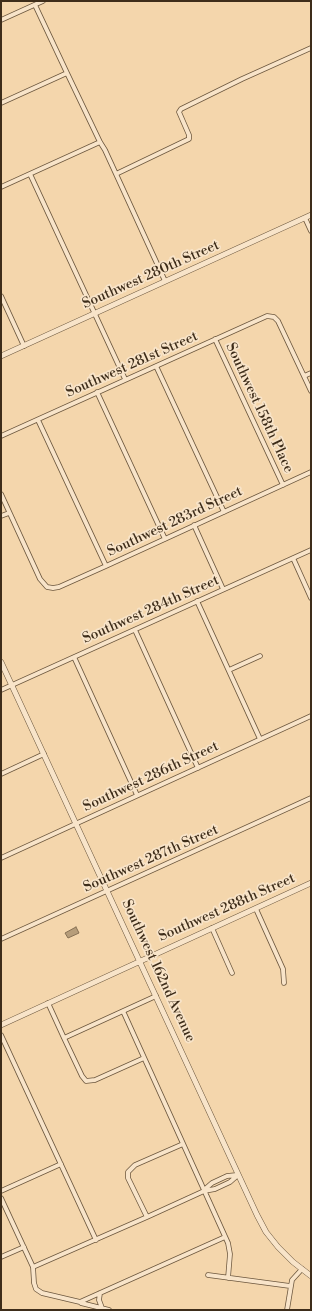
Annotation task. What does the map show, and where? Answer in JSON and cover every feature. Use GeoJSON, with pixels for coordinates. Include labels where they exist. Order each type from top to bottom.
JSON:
{"type":"FeatureCollection","features":[{"type":"Feature","properties":{"kind":"street"},"geometry":{"type":"LineString","coordinates":[[1,20],[43,1]]}},
{"type":"Feature","properties":{"kind":"street"},"geometry":{"type":"LineString","coordinates":[[35,5],[105,150],[165,281]]}},
{"type":"Feature","properties":{"kind":"street"},"geometry":{"type":"LineString","coordinates":[[116,174],[189,138],[179,112],[181,109],[242,79],[311,48]]}},
{"type":"Feature","properties":{"kind":"street"},"geometry":{"type":"LineString","coordinates":[[1,103],[67,73]]}},
{"type":"Feature","properties":{"kind":"street"},"geometry":{"type":"LineString","coordinates":[[1,187],[100,142]]}},
{"type":"Feature","properties":{"kind":"street"},"geometry":{"type":"LineString","coordinates":[[30,174],[125,380]]}},
{"type":"Feature","properties":{"kind":"street","name":"Southwest 280th Street"},"geometry":{"type":"LineString","coordinates":[[1,356],[311,215]]}},
{"type":"Feature","properties":{"kind":"street"},"geometry":{"type":"LineString","coordinates":[[305,218],[311,231]]}},
{"type":"Feature","properties":{"kind":"street"},"geometry":{"type":"LineString","coordinates":[[1,296],[24,346]]}},
{"type":"Feature","properties":{"kind":"street","name":"Southwest 281st Street"},"geometry":{"type":"LineString","coordinates":[[1,436],[264,317],[272,316],[280,324],[304,376]]}},
{"type":"Feature","properties":{"kind":"street","name":"Southwest 158th Place"},"geometry":{"type":"LineString","coordinates":[[215,339],[283,485]]}},
{"type":"Feature","properties":{"kind":"street"},"geometry":{"type":"LineString","coordinates":[[156,366],[224,512]]}},
{"type":"Feature","properties":{"kind":"street"},"geometry":{"type":"LineString","coordinates":[[311,373],[304,376],[311,392]]}},
{"type":"Feature","properties":{"kind":"street"},"geometry":{"type":"LineString","coordinates":[[97,392],[165,539]]}},
{"type":"Feature","properties":{"kind":"street"},"geometry":{"type":"LineString","coordinates":[[38,420],[106,566]]}},
{"type":"Feature","properties":{"kind":"street","name":"Southwest 283rd Street"},"geometry":{"type":"LineString","coordinates":[[9,512],[40,580],[47,587],[53,588],[59,587],[106,566],[311,472]]}},
{"type":"Feature","properties":{"kind":"street"},"geometry":{"type":"LineString","coordinates":[[1,494],[9,512],[1,516]]}},
{"type":"Feature","properties":{"kind":"street"},"geometry":{"type":"LineString","coordinates":[[194,526],[223,589]]}},
{"type":"Feature","properties":{"kind":"street","name":"Southwest 284th Street"},"geometry":{"type":"LineString","coordinates":[[1,690],[311,550]]}},
{"type":"Feature","properties":{"kind":"street"},"geometry":{"type":"LineString","coordinates":[[293,558],[311,598]]}},
{"type":"Feature","properties":{"kind":"street"},"geometry":{"type":"LineString","coordinates":[[197,601],[260,739]]}},
{"type":"Feature","properties":{"kind":"street"},"geometry":{"type":"LineString","coordinates":[[135,630],[198,768]]}},
{"type":"Feature","properties":{"kind":"street"},"geometry":{"type":"LineString","coordinates":[[229,670],[260,656]]}},
{"type":"Feature","properties":{"kind":"street"},"geometry":{"type":"LineString","coordinates":[[74,657],[137,795]]}},
{"type":"Feature","properties":{"kind":"street","name":"Southwest 162nd Avenue"},"geometry":{"type":"LineString","coordinates":[[1,662],[257,1215],[266,1232],[285,1254],[311,1276]]}},
{"type":"Feature","properties":{"kind":"street","name":"Southwest 286th Street"},"geometry":{"type":"LineString","coordinates":[[1,858],[311,716]]}},
{"type":"Feature","properties":{"kind":"street"},"geometry":{"type":"LineString","coordinates":[[1,774],[44,754]]}},
{"type":"Feature","properties":{"kind":"street","name":"Southwest 287th Street"},"geometry":{"type":"LineString","coordinates":[[1,939],[311,798]]}},
{"type":"Feature","properties":{"kind":"street","name":"Southwest 288th Street"},"geometry":{"type":"LineString","coordinates":[[1,1025],[311,883]]}},
{"type":"Feature","properties":{"kind":"street"},"geometry":{"type":"LineString","coordinates":[[256,908],[283,969],[284,983]]}},
{"type":"Feature","properties":{"kind":"street"},"geometry":{"type":"LineString","coordinates":[[212,928],[232,973]]}},
{"type":"Feature","properties":{"kind":"street"},"geometry":{"type":"LineString","coordinates":[[64,1038],[156,996]]}},
{"type":"Feature","properties":{"kind":"street"},"geometry":{"type":"LineString","coordinates":[[48,1003],[82,1076],[86,1081],[95,1080],[144,1058]]}},
{"type":"Feature","properties":{"kind":"street"},"geometry":{"type":"LineString","coordinates":[[123,1011],[225,1237],[230,1254],[228,1278]]}},
{"type":"Feature","properties":{"kind":"street"},"geometry":{"type":"LineString","coordinates":[[1,1034],[96,1240]]}},
{"type":"Feature","properties":{"kind":"street"},"geometry":{"type":"LineString","coordinates":[[147,1217],[128,1178],[128,1172],[135,1165],[183,1144]]}},
{"type":"Feature","properties":{"kind":"street"},"geometry":{"type":"LineString","coordinates":[[1,1192],[61,1164]]}},
{"type":"Feature","properties":{"kind":"street"},"geometry":{"type":"LineString","coordinates":[[33,1267],[204,1191],[214,1189],[230,1182],[238,1175]]}},
{"type":"Feature","properties":{"kind":"street"},"geometry":{"type":"LineString","coordinates":[[1,1198],[33,1267],[36,1289],[39,1292],[109,1310]]}},
{"type":"Feature","properties":{"kind":"street"},"geometry":{"type":"LineString","coordinates":[[80,1302],[225,1237]]}},
{"type":"Feature","properties":{"kind":"street"},"geometry":{"type":"LineString","coordinates":[[1,1257],[24,1247]]}},
{"type":"Feature","properties":{"kind":"street"},"geometry":{"type":"LineString","coordinates":[[287,1310],[292,1279],[302,1269]]}},
{"type":"Feature","properties":{"kind":"street"},"geometry":{"type":"LineString","coordinates":[[208,1275],[290,1286]]}},
{"type":"Feature","properties":{"kind":"street"},"geometry":{"type":"LineString","coordinates":[[100,1293],[99,1300],[102,1308]]}},
{"type":"Feature","properties":{"kind":"shaded area"},"geometry":{"type":"Polygon","coordinates":[[[76,927],[79,933],[68,938],[65,933],[76,927]]]}}]}
